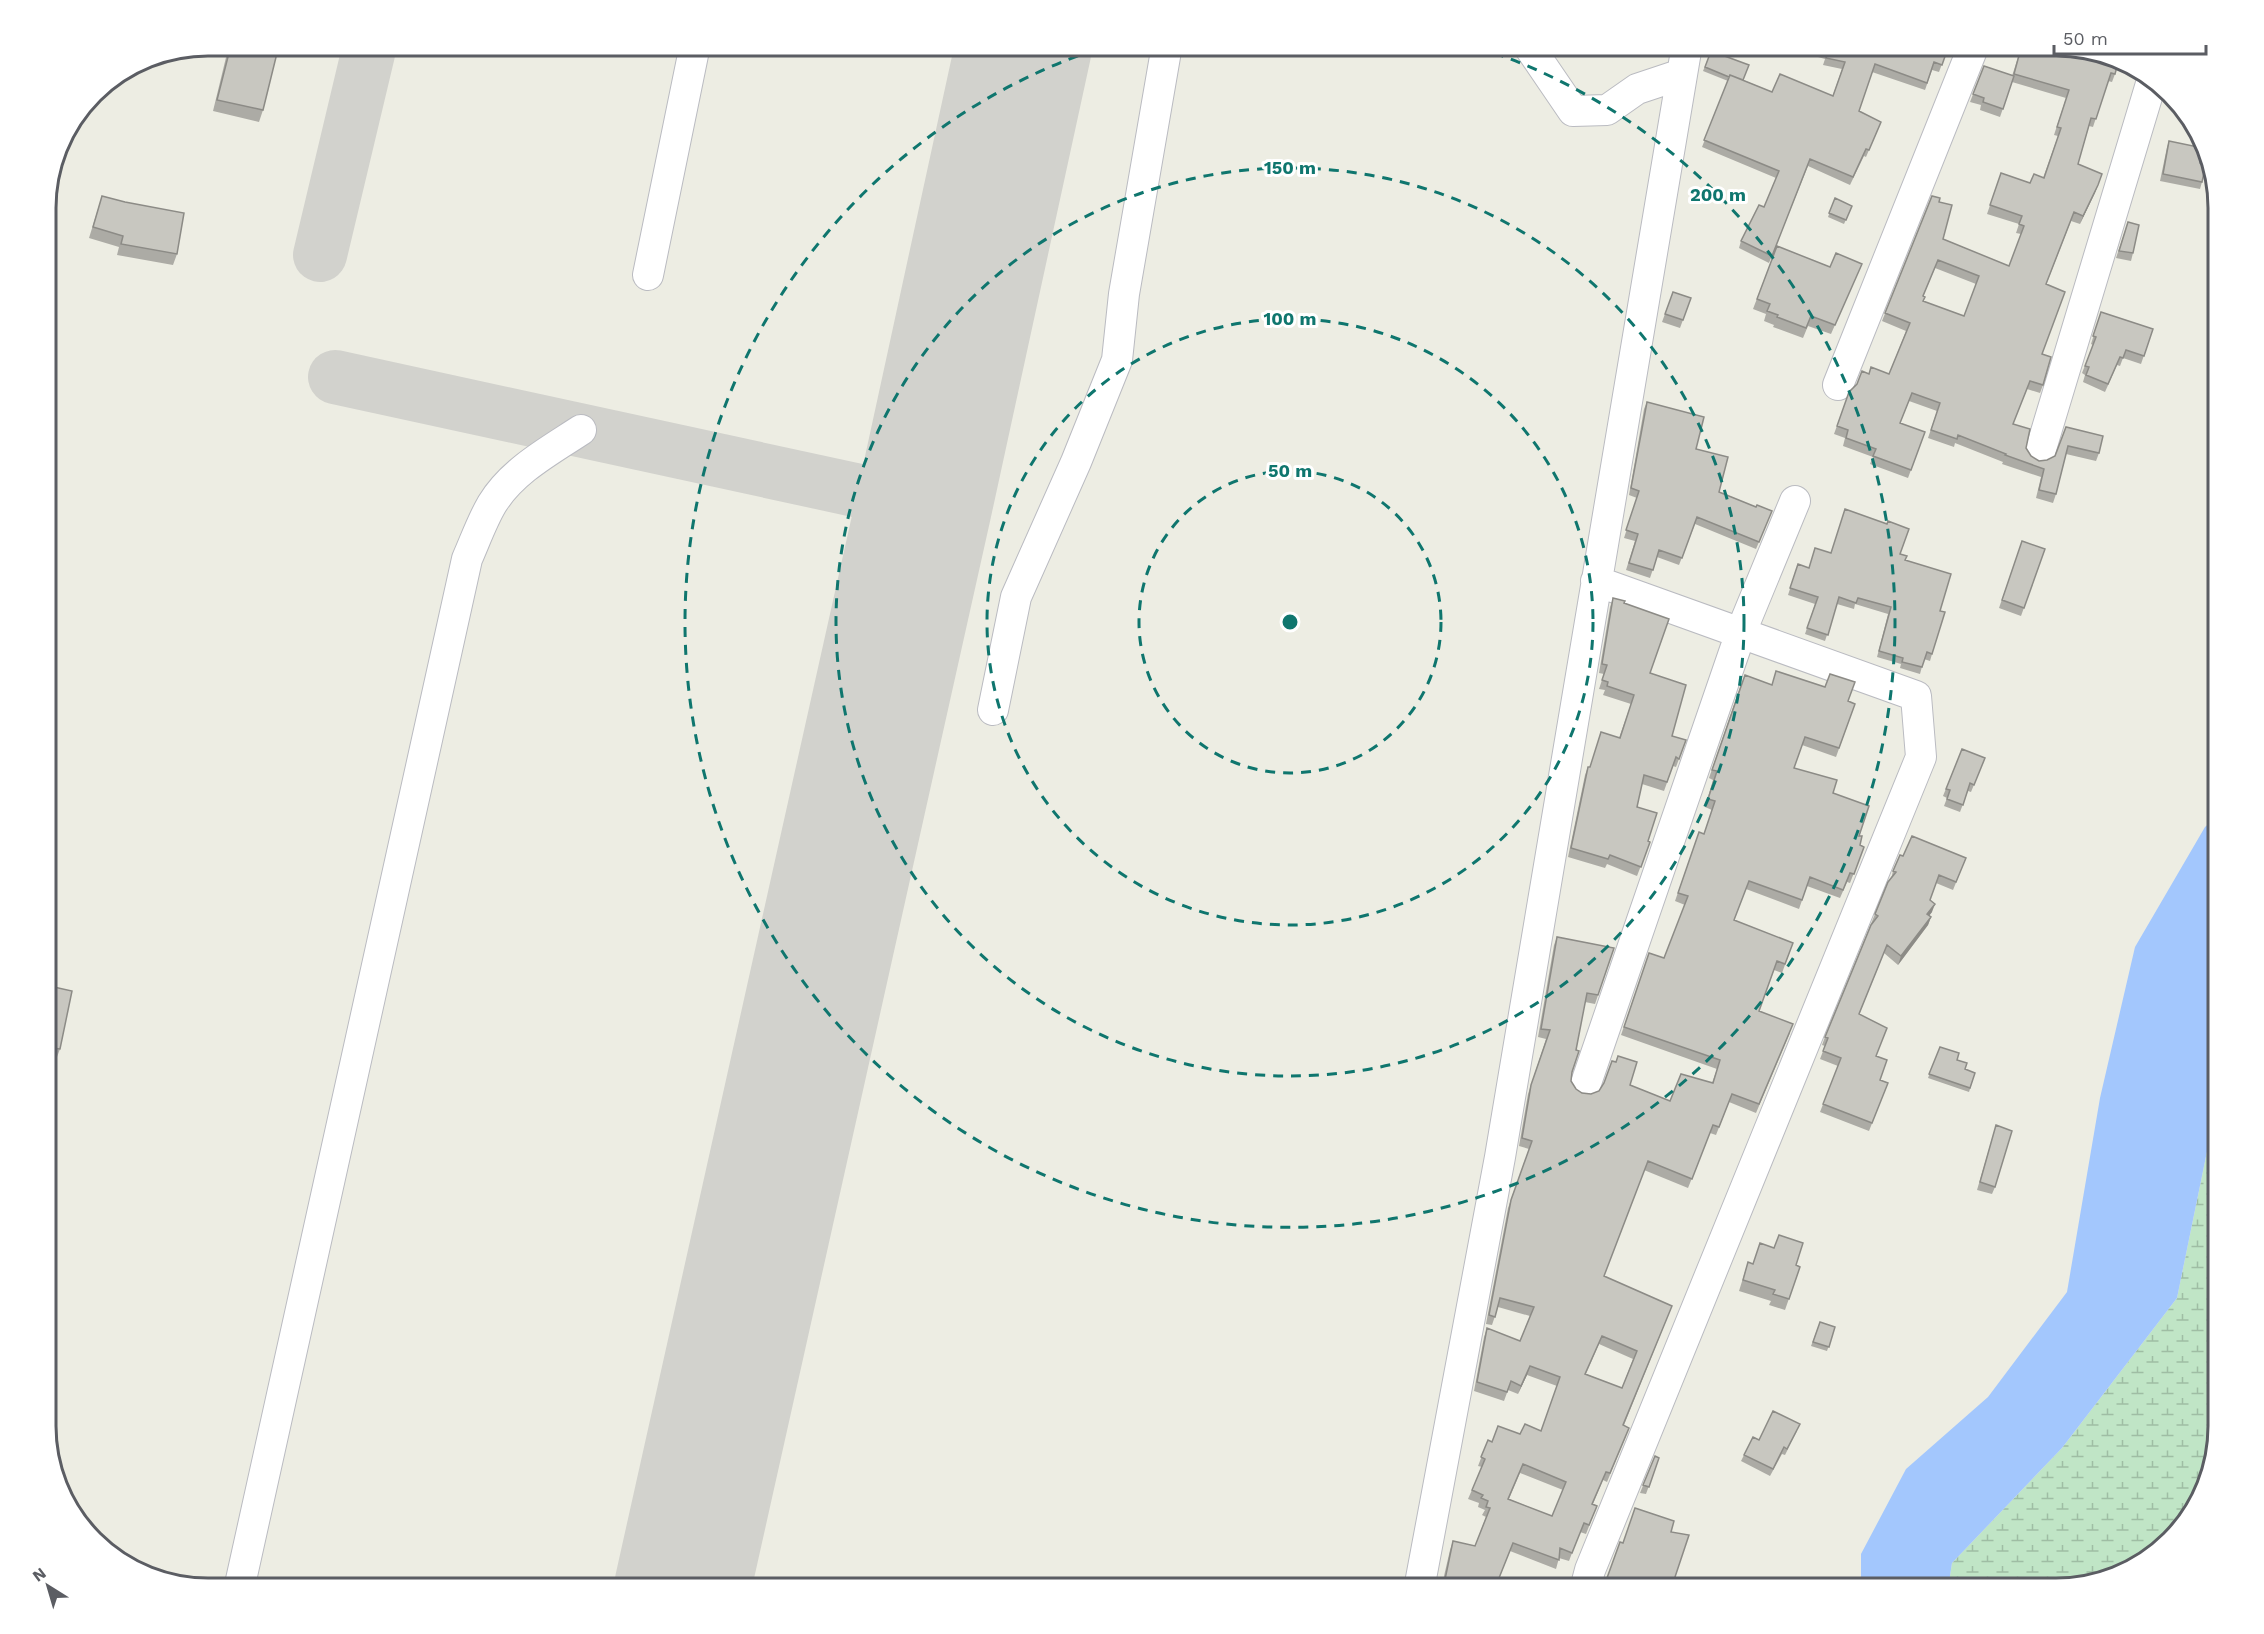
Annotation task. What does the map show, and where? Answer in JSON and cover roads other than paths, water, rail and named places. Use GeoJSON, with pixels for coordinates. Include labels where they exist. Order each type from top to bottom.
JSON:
{"type":"FeatureCollection","features":[{"type":"Feature","properties":{"kind":"street"},"geometry":{"type":"LineString","coordinates":[[648,275],[693,56]]}},
{"type":"Feature","properties":{"kind":"street"},"geometry":{"type":"LineString","coordinates":[[993,710],[1016,597],[1076,462],[1117,360],[1124,294],[1165,56]]}},
{"type":"Feature","properties":{"kind":"street"},"geometry":{"type":"LineString","coordinates":[[1536,56],[1573,111],[1607,110],[1685,59]]}},
{"type":"Feature","properties":{"kind":"street"},"geometry":{"type":"LineString","coordinates":[[1838,385],[1970,56]]}},
{"type":"Feature","properties":{"kind":"street"},"geometry":{"type":"LineString","coordinates":[[1421,1578],[1500,1157],[1685,59]]}},
{"type":"Feature","properties":{"kind":"street"},"geometry":{"type":"LineString","coordinates":[[2040,452],[2150,88]]}},
{"type":"Feature","properties":{"kind":"street"},"geometry":{"type":"LineString","coordinates":[[241,1578],[467,559],[492,504],[507,484],[536,459],[580,430]]}},
{"type":"Feature","properties":{"kind":"street"},"geometry":{"type":"LineString","coordinates":[[1585,1086],[1740,632],[1795,501]]}},
{"type":"Feature","properties":{"kind":"street"},"geometry":{"type":"LineString","coordinates":[[1588,1578],[1921,757],[1916,696],[1596,581]]}},
{"type":"Feature","properties":{"kind":"water"},"geometry":{"type":"Polygon","coordinates":[[[2208,824],[2208,1147],[2177,1298],[2062,1448],[1952,1563],[1950,1578],[1861,1578],[1861,1554],[1906,1469],[1988,1397],[2067,1292],[2100,1098],[2135,947],[2208,824]]]}}]}
